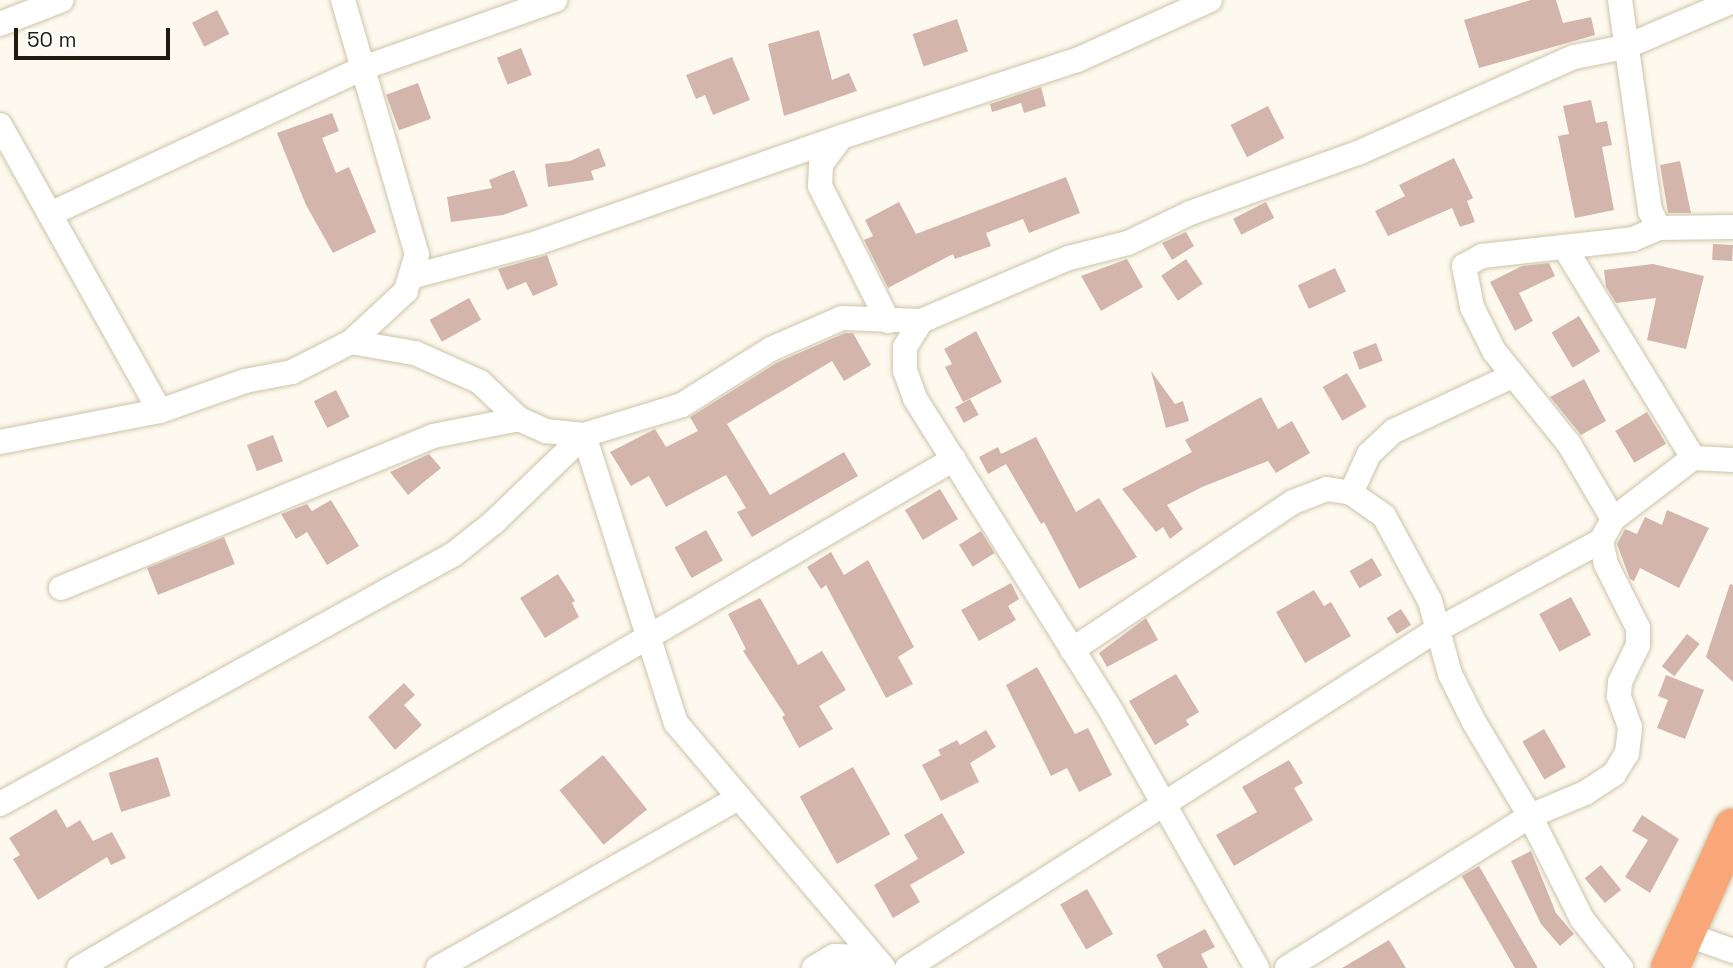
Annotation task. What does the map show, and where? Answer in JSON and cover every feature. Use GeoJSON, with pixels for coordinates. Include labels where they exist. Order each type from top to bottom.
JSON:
{"type":"FeatureCollection","features":[{"type":"Feature","properties":{"kind":"highway"},"geometry":{"type":"LineString","coordinates":[[1670,968],[1733,828]]}},
{"type":"Feature","properties":{"kind":"street"},"geometry":{"type":"LineString","coordinates":[[0,24],[62,0]]}},
{"type":"Feature","properties":{"kind":"street"},"geometry":{"type":"LineString","coordinates":[[0,442],[160,411],[245,381],[292,372],[351,342],[406,291],[414,276],[417,254],[343,0]]}},
{"type":"Feature","properties":{"kind":"street"},"geometry":{"type":"LineString","coordinates":[[50,215],[363,68],[555,0]]}},
{"type":"Feature","properties":{"kind":"street"},"geometry":{"type":"LineString","coordinates":[[414,276],[537,243],[841,137],[1077,60],[1210,0]]}},
{"type":"Feature","properties":{"kind":"street"},"geometry":{"type":"LineString","coordinates":[[1620,0],[1650,211],[1659,228]]}},
{"type":"Feature","properties":{"kind":"street"},"geometry":{"type":"LineString","coordinates":[[351,342],[415,353],[444,364],[480,382],[519,419],[546,431],[584,435],[682,405],[771,349],[842,318],[921,321],[1069,258],[1128,243],[1190,212],[1357,153],[1574,57],[1625,47],[1733,1]]}},
{"type":"Feature","properties":{"kind":"street"},"geometry":{"type":"LineString","coordinates":[[0,125],[160,411]]}},
{"type":"Feature","properties":{"kind":"street"},"geometry":{"type":"LineString","coordinates":[[841,137],[821,164],[820,186],[888,321]]}},
{"type":"Feature","properties":{"kind":"street"},"geometry":{"type":"LineString","coordinates":[[1613,519],[1574,452],[1494,351],[1472,307],[1464,266],[1482,256],[1633,239],[1659,228],[1733,226]]}},
{"type":"Feature","properties":{"kind":"street"},"geometry":{"type":"LineString","coordinates":[[1565,248],[1693,458]]}},
{"type":"Feature","properties":{"kind":"street"},"geometry":{"type":"LineString","coordinates":[[921,321],[905,348],[905,370],[915,398],[1165,804],[1257,968]]}},
{"type":"Feature","properties":{"kind":"street"},"geometry":{"type":"LineString","coordinates":[[1350,493],[1369,454],[1394,431],[1512,376]]}},
{"type":"Feature","properties":{"kind":"street"},"geometry":{"type":"LineString","coordinates":[[61,588],[433,436],[519,419]]}},
{"type":"Feature","properties":{"kind":"street"},"geometry":{"type":"LineString","coordinates":[[584,435],[676,723],[883,968]]}},
{"type":"Feature","properties":{"kind":"street"},"geometry":{"type":"LineString","coordinates":[[0,804],[454,554],[493,523],[584,435]]}},
{"type":"Feature","properties":{"kind":"street"},"geometry":{"type":"LineString","coordinates":[[907,968],[1435,631],[1601,541],[1613,519],[1693,458],[1733,460]]}},
{"type":"Feature","properties":{"kind":"street"},"geometry":{"type":"LineString","coordinates":[[79,968],[647,635],[954,459]]}},
{"type":"Feature","properties":{"kind":"street"},"geometry":{"type":"LineString","coordinates":[[1072,650],[1293,502],[1327,489],[1350,493],[1384,516],[1430,601],[1435,631],[1474,722],[1530,816],[1581,919],[1621,968]]}},
{"type":"Feature","properties":{"kind":"street"},"geometry":{"type":"LineString","coordinates":[[1287,968],[1530,816],[1585,793],[1614,774],[1627,753],[1630,727],[1619,696],[1620,682],[1638,645],[1638,628],[1606,564],[1601,541]]}},
{"type":"Feature","properties":{"kind":"street"},"geometry":{"type":"LineString","coordinates":[[438,968],[739,798]]}},
{"type":"Feature","properties":{"kind":"street"},"geometry":{"type":"LineString","coordinates":[[1685,933],[1733,951]]}},
{"type":"Feature","properties":{"kind":"street"},"geometry":{"type":"LineString","coordinates":[[814,968],[834,957],[857,957],[883,968]]}},
{"type":"Feature","properties":{"kind":"building"},"geometry":{"type":"Polygon","coordinates":[[[1531,0],[1556,0],[1563,23],[1591,17],[1595,35],[1479,68],[1464,20],[1531,0]]]}},
{"type":"Feature","properties":{"kind":"building"},"geometry":{"type":"Polygon","coordinates":[[[217,10],[229,34],[204,47],[192,23],[217,10]]]}},
{"type":"Feature","properties":{"kind":"building"},"geometry":{"type":"Polygon","coordinates":[[[957,19],[968,51],[924,66],[913,34],[957,19]]]}},
{"type":"Feature","properties":{"kind":"building"},"geometry":{"type":"Polygon","coordinates":[[[819,30],[832,80],[849,73],[857,91],[784,116],[768,44],[819,30]]]}},
{"type":"Feature","properties":{"kind":"building"},"geometry":{"type":"Polygon","coordinates":[[[521,48],[532,75],[508,85],[497,58],[521,48]]]}},
{"type":"Feature","properties":{"kind":"building"},"geometry":{"type":"Polygon","coordinates":[[[732,57],[750,100],[713,115],[705,95],[696,99],[686,75],[732,57]]]}},
{"type":"Feature","properties":{"kind":"building"},"geometry":{"type":"Polygon","coordinates":[[[418,83],[431,119],[399,130],[386,95],[418,83]]]}},
{"type":"Feature","properties":{"kind":"building"},"geometry":{"type":"Polygon","coordinates":[[[1041,87],[1046,106],[1024,113],[1021,103],[992,112],[990,104],[1041,87]]]}},
{"type":"Feature","properties":{"kind":"building"},"geometry":{"type":"Polygon","coordinates":[[[1591,100],[1596,123],[1607,121],[1612,145],[1602,147],[1614,210],[1575,218],[1558,136],[1569,134],[1563,106],[1591,100]]]}},
{"type":"Feature","properties":{"kind":"building"},"geometry":{"type":"Polygon","coordinates":[[[1268,106],[1284,138],[1247,157],[1231,125],[1268,106]]]}},
{"type":"Feature","properties":{"kind":"building"},"geometry":{"type":"Polygon","coordinates":[[[332,113],[339,131],[322,138],[336,173],[349,167],[376,232],[333,253],[306,205],[277,133],[332,113]]]}},
{"type":"Feature","properties":{"kind":"building"},"geometry":{"type":"Polygon","coordinates":[[[599,148],[606,166],[591,171],[594,180],[548,187],[545,164],[570,161],[599,148]]]}},
{"type":"Feature","properties":{"kind":"building"},"geometry":{"type":"Polygon","coordinates":[[[1454,158],[1473,198],[1467,201],[1475,222],[1460,227],[1452,208],[1388,236],[1375,211],[1405,196],[1399,185],[1454,158]]]}},
{"type":"Feature","properties":{"kind":"building"},"geometry":{"type":"Polygon","coordinates":[[[1680,161],[1691,213],[1668,213],[1660,165],[1680,161]]]}},
{"type":"Feature","properties":{"kind":"building"},"geometry":{"type":"Polygon","coordinates":[[[514,170],[528,206],[503,215],[451,222],[447,197],[492,188],[489,180],[514,170]]]}},
{"type":"Feature","properties":{"kind":"building"},"geometry":{"type":"Polygon","coordinates":[[[1066,177],[1080,213],[1029,233],[1023,219],[986,233],[991,246],[955,259],[953,254],[888,288],[864,240],[873,236],[865,220],[899,202],[916,234],[1066,177]]]}},
{"type":"Feature","properties":{"kind":"building"},"geometry":{"type":"Polygon","coordinates":[[[1266,202],[1274,218],[1241,235],[1233,219],[1266,202]]]}},
{"type":"Feature","properties":{"kind":"building"},"geometry":{"type":"Polygon","coordinates":[[[1186,232],[1194,246],[1172,260],[1162,243],[1186,232]]]}},
{"type":"Feature","properties":{"kind":"building"},"geometry":{"type":"Polygon","coordinates":[[[1713,244],[1733,245],[1732,261],[1712,260],[1713,244]]]}},
{"type":"Feature","properties":{"kind":"building"},"geometry":{"type":"Polygon","coordinates":[[[547,255],[558,285],[533,296],[526,282],[507,290],[498,269],[547,255]]]}},
{"type":"Feature","properties":{"kind":"building"},"geometry":{"type":"Polygon","coordinates":[[[1127,259],[1143,287],[1101,311],[1081,276],[1127,259]]]}},
{"type":"Feature","properties":{"kind":"building"},"geometry":{"type":"Polygon","coordinates":[[[1186,259],[1203,284],[1178,301],[1161,276],[1186,259]]]}},
{"type":"Feature","properties":{"kind":"building"},"geometry":{"type":"Polygon","coordinates":[[[1549,263],[1555,276],[1519,293],[1533,321],[1515,331],[1490,282],[1522,266],[1549,263]]]}},
{"type":"Feature","properties":{"kind":"building"},"geometry":{"type":"Polygon","coordinates":[[[1653,264],[1704,276],[1686,349],[1647,340],[1656,298],[1616,303],[1606,287],[1604,270],[1653,264]]]}},
{"type":"Feature","properties":{"kind":"building"},"geometry":{"type":"Polygon","coordinates":[[[1335,268],[1346,292],[1309,309],[1298,285],[1335,268]]]}},
{"type":"Feature","properties":{"kind":"building"},"geometry":{"type":"Polygon","coordinates":[[[469,298],[481,320],[442,342],[430,320],[469,298]]]}},
{"type":"Feature","properties":{"kind":"building"},"geometry":{"type":"Polygon","coordinates":[[[1579,316],[1600,351],[1573,368],[1552,332],[1579,316]]]}},
{"type":"Feature","properties":{"kind":"building"},"geometry":{"type":"Polygon","coordinates":[[[976,331],[1002,382],[963,402],[945,367],[952,364],[944,349],[976,331]]]}},
{"type":"Feature","properties":{"kind":"building"},"geometry":{"type":"Polygon","coordinates":[[[845,333],[853,333],[871,365],[844,381],[832,361],[727,424],[770,495],[844,452],[858,476],[752,537],[737,512],[746,508],[726,475],[666,507],[649,476],[631,486],[610,452],[655,429],[666,447],[698,431],[690,417],[778,362],[845,333]]]}},
{"type":"Feature","properties":{"kind":"building"},"geometry":{"type":"Polygon","coordinates":[[[1376,343],[1383,361],[1359,370],[1353,352],[1376,343]]]}},
{"type":"Feature","properties":{"kind":"building"},"geometry":{"type":"Polygon","coordinates":[[[1151,371],[1175,404],[1183,401],[1189,421],[1166,428],[1151,371]]]}},
{"type":"Feature","properties":{"kind":"building"},"geometry":{"type":"Polygon","coordinates":[[[1347,373],[1366,407],[1342,421],[1323,387],[1347,373]]]}},
{"type":"Feature","properties":{"kind":"building"},"geometry":{"type":"Polygon","coordinates":[[[1584,379],[1606,421],[1581,435],[1550,397],[1584,379]]]}},
{"type":"Feature","properties":{"kind":"building"},"geometry":{"type":"Polygon","coordinates":[[[336,390],[350,417],[327,428],[314,401],[336,390]]]}},
{"type":"Feature","properties":{"kind":"building"},"geometry":{"type":"Polygon","coordinates":[[[1261,397],[1278,429],[1292,421],[1310,453],[1276,473],[1268,461],[1202,487],[1167,505],[1183,529],[1170,539],[1163,527],[1156,532],[1122,489],[1192,452],[1185,440],[1261,397]]]}},
{"type":"Feature","properties":{"kind":"building"},"geometry":{"type":"Polygon","coordinates":[[[970,399],[979,415],[964,423],[955,407],[970,399]]]}},
{"type":"Feature","properties":{"kind":"building"},"geometry":{"type":"Polygon","coordinates":[[[1647,412],[1666,444],[1634,463],[1615,431],[1647,412]]]}},
{"type":"Feature","properties":{"kind":"building"},"geometry":{"type":"Polygon","coordinates":[[[273,435],[283,461],[257,471],[247,445],[273,435]]]}},
{"type":"Feature","properties":{"kind":"building"},"geometry":{"type":"Polygon","coordinates":[[[1036,437],[1076,512],[1099,498],[1137,557],[1079,589],[1044,522],[1041,524],[1006,464],[988,474],[979,457],[998,447],[1001,454],[1036,437]]]}},
{"type":"Feature","properties":{"kind":"building"},"geometry":{"type":"Polygon","coordinates":[[[429,454],[441,468],[408,495],[390,472],[429,454]]]}},
{"type":"Feature","properties":{"kind":"building"},"geometry":{"type":"Polygon","coordinates":[[[940,489],[958,519],[923,540],[905,510],[940,489]]]}},
{"type":"Feature","properties":{"kind":"building"},"geometry":{"type":"Polygon","coordinates":[[[331,500],[359,546],[327,565],[307,532],[296,539],[281,514],[307,504],[312,511],[331,500]]]}},
{"type":"Feature","properties":{"kind":"building"},"geometry":{"type":"Polygon","coordinates":[[[1667,510],[1709,528],[1679,588],[1640,568],[1634,581],[1630,579],[1617,544],[1625,529],[1637,534],[1645,517],[1662,525],[1667,510]]]}},
{"type":"Feature","properties":{"kind":"building"},"geometry":{"type":"Polygon","coordinates":[[[706,530],[723,561],[691,578],[675,547],[706,530]]]}},
{"type":"Feature","properties":{"kind":"building"},"geometry":{"type":"Polygon","coordinates":[[[981,531],[995,553],[973,567],[959,545],[981,531]]]}},
{"type":"Feature","properties":{"kind":"building"},"geometry":{"type":"Polygon","coordinates":[[[224,537],[235,564],[158,595],[147,568],[224,537]]]}},
{"type":"Feature","properties":{"kind":"building"},"geometry":{"type":"Polygon","coordinates":[[[831,552],[844,575],[868,560],[914,647],[898,657],[913,684],[886,698],[826,585],[821,589],[807,567],[831,552]]]}},
{"type":"Feature","properties":{"kind":"building"},"geometry":{"type":"Polygon","coordinates":[[[1372,558],[1382,575],[1359,588],[1349,571],[1372,558]]]}},
{"type":"Feature","properties":{"kind":"building"},"geometry":{"type":"Polygon","coordinates":[[[558,574],[575,601],[572,603],[579,617],[545,638],[520,598],[558,574]]]}},
{"type":"Feature","properties":{"kind":"building"},"geometry":{"type":"Polygon","coordinates":[[[1011,583],[1019,599],[1008,606],[1016,620],[979,641],[961,610],[1011,583]]]}},
{"type":"Feature","properties":{"kind":"building"},"geometry":{"type":"Polygon","coordinates":[[[1730,584],[1733,585],[1733,682],[1706,657],[1730,584]]]}},
{"type":"Feature","properties":{"kind":"building"},"geometry":{"type":"Polygon","coordinates":[[[1314,590],[1324,606],[1331,602],[1351,636],[1305,663],[1276,612],[1314,590]]]}},
{"type":"Feature","properties":{"kind":"building"},"geometry":{"type":"Polygon","coordinates":[[[1571,597],[1591,635],[1559,652],[1539,614],[1571,597]]]}},
{"type":"Feature","properties":{"kind":"building"},"geometry":{"type":"Polygon","coordinates":[[[760,598],[798,665],[822,651],[846,690],[819,706],[833,729],[799,748],[782,717],[785,715],[743,651],[746,649],[728,614],[760,598]]]}},
{"type":"Feature","properties":{"kind":"building"},"geometry":{"type":"Polygon","coordinates":[[[1401,609],[1411,625],[1397,634],[1387,618],[1401,609]]]}},
{"type":"Feature","properties":{"kind":"building"},"geometry":{"type":"Polygon","coordinates":[[[1146,618],[1158,640],[1107,667],[1099,653],[1146,618]]]}},
{"type":"Feature","properties":{"kind":"building"},"geometry":{"type":"Polygon","coordinates":[[[1687,634],[1700,644],[1674,676],[1662,666],[1687,634]]]}},
{"type":"Feature","properties":{"kind":"building"},"geometry":{"type":"Polygon","coordinates":[[[1037,667],[1075,734],[1088,728],[1112,775],[1079,792],[1067,768],[1051,776],[1006,685],[1037,667]]]}},
{"type":"Feature","properties":{"kind":"building"},"geometry":{"type":"Polygon","coordinates":[[[1176,674],[1199,712],[1186,720],[1189,725],[1155,745],[1129,701],[1176,674]]]}},
{"type":"Feature","properties":{"kind":"building"},"geometry":{"type":"Polygon","coordinates":[[[1666,675],[1704,690],[1685,739],[1657,728],[1668,700],[1658,696],[1666,675]]]}},
{"type":"Feature","properties":{"kind":"building"},"geometry":{"type":"Polygon","coordinates":[[[404,683],[415,695],[404,705],[422,725],[395,750],[368,717],[404,683]]]}},
{"type":"Feature","properties":{"kind":"building"},"geometry":{"type":"Polygon","coordinates":[[[1544,729],[1566,767],[1544,780],[1522,742],[1544,729]]]}},
{"type":"Feature","properties":{"kind":"building"},"geometry":{"type":"Polygon","coordinates":[[[986,730],[996,747],[970,763],[979,782],[941,801],[922,765],[941,755],[938,750],[957,740],[960,745],[986,730]]]}},
{"type":"Feature","properties":{"kind":"building"},"geometry":{"type":"Polygon","coordinates":[[[603,755],[647,809],[604,845],[559,790],[603,755]]]}},
{"type":"Feature","properties":{"kind":"building"},"geometry":{"type":"Polygon","coordinates":[[[158,757],[171,796],[121,812],[109,773],[158,757]]]}},
{"type":"Feature","properties":{"kind":"building"},"geometry":{"type":"Polygon","coordinates":[[[1289,760],[1303,783],[1294,788],[1313,820],[1234,866],[1216,835],[1257,812],[1242,787],[1289,760]]]}},
{"type":"Feature","properties":{"kind":"building"},"geometry":{"type":"Polygon","coordinates":[[[853,767],[890,834],[837,864],[800,797],[853,767]]]}},
{"type":"Feature","properties":{"kind":"building"},"geometry":{"type":"Polygon","coordinates":[[[56,809],[67,828],[80,820],[93,841],[112,832],[126,858],[111,865],[107,857],[38,900],[13,859],[20,855],[9,838],[56,809]]]}},
{"type":"Feature","properties":{"kind":"building"},"geometry":{"type":"Polygon","coordinates":[[[942,813],[965,853],[910,885],[920,902],[893,918],[874,885],[918,859],[904,835],[942,813]]]}},
{"type":"Feature","properties":{"kind":"building"},"geometry":{"type":"Polygon","coordinates":[[[1642,815],[1679,839],[1650,893],[1625,877],[1648,840],[1632,831],[1642,815]]]}},
{"type":"Feature","properties":{"kind":"building"},"geometry":{"type":"Polygon","coordinates":[[[1531,851],[1556,913],[1574,934],[1560,946],[1541,924],[1511,861],[1531,851]]]}},
{"type":"Feature","properties":{"kind":"building"},"geometry":{"type":"Polygon","coordinates":[[[1601,865],[1621,890],[1605,903],[1585,878],[1601,865]]]}},
{"type":"Feature","properties":{"kind":"building"},"geometry":{"type":"Polygon","coordinates":[[[1479,866],[1538,967],[1515,968],[1462,876],[1479,866]]]}},
{"type":"Feature","properties":{"kind":"building"},"geometry":{"type":"Polygon","coordinates":[[[1087,889],[1113,934],[1086,950],[1060,904],[1087,889]]]}},
{"type":"Feature","properties":{"kind":"building"},"geometry":{"type":"Polygon","coordinates":[[[1205,929],[1215,947],[1201,954],[1208,968],[1163,968],[1156,955],[1205,929]]]}},
{"type":"Feature","properties":{"kind":"building"},"geometry":{"type":"Polygon","coordinates":[[[1389,940],[1406,968],[1342,968],[1389,940]]]}}]}
